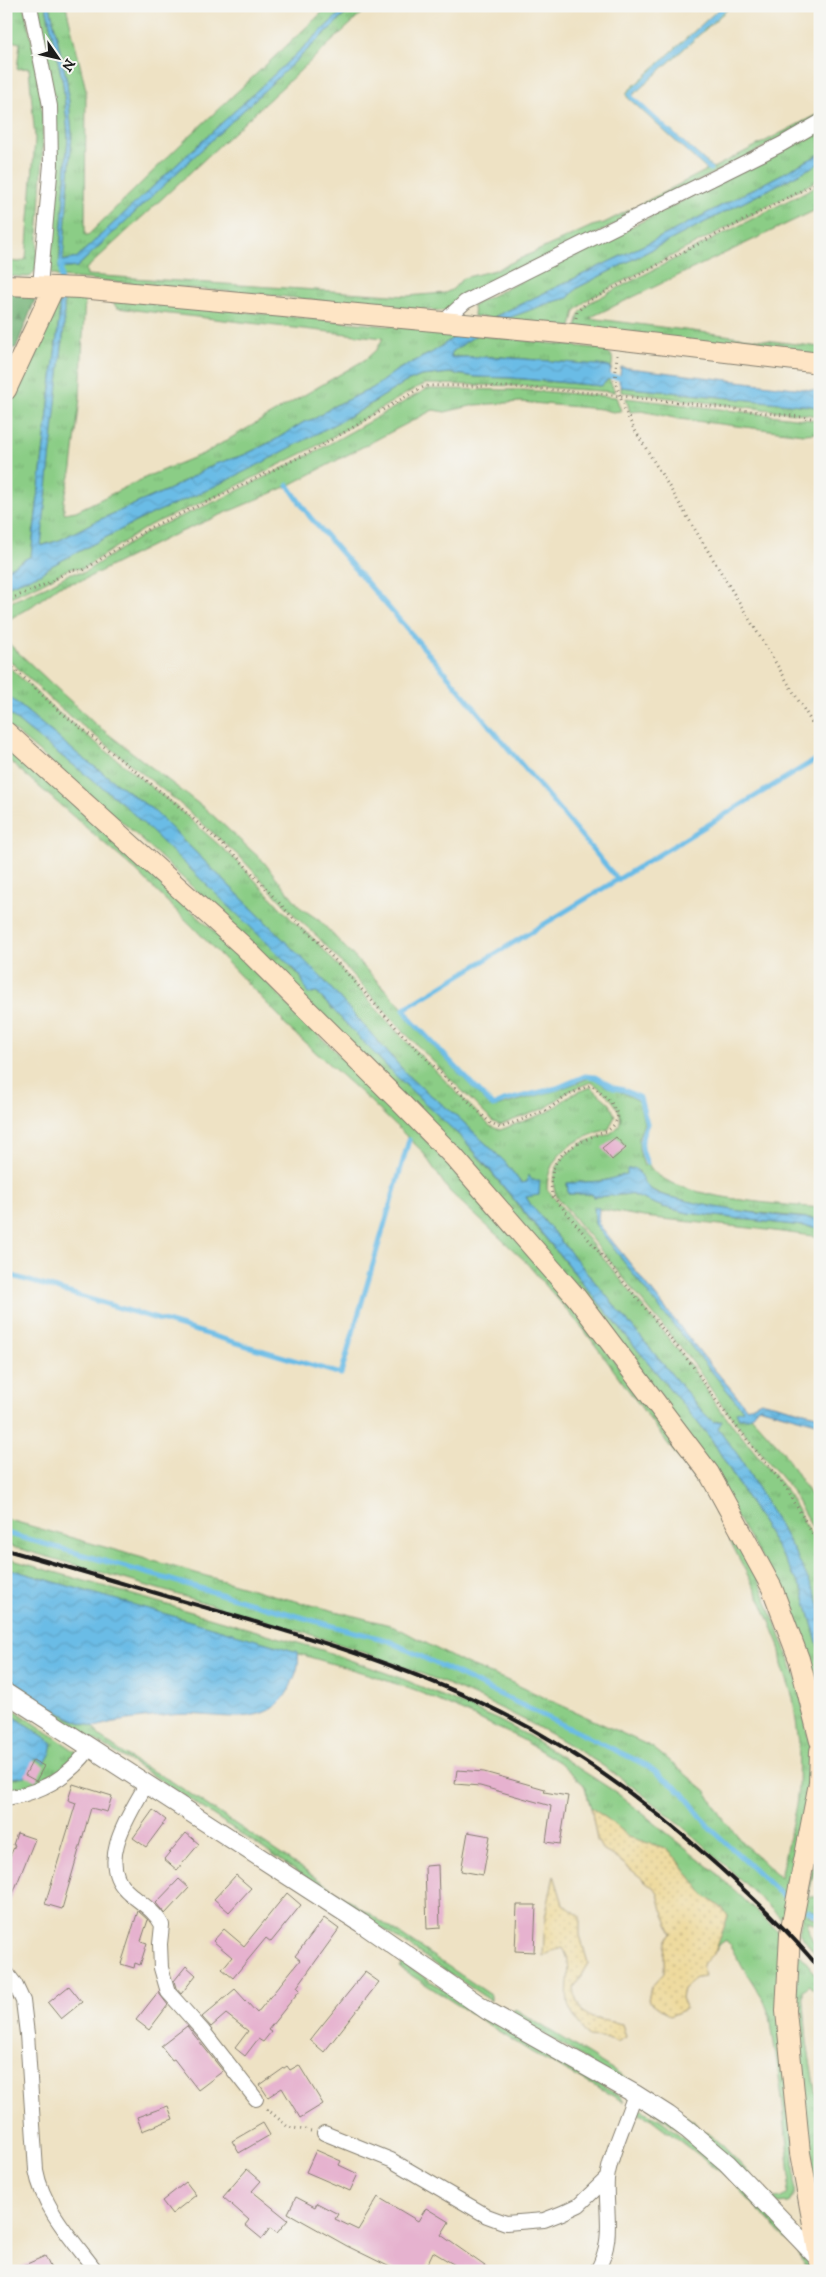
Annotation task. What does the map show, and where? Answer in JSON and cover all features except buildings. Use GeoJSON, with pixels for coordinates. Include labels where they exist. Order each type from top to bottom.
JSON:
{"type":"FeatureCollection","features":[{"type":"Feature","properties":{"kind":"main road"},"geometry":{"type":"LineString","coordinates":[[6,285],[80,288],[572,334],[820,363]]}},
{"type":"Feature","properties":{"kind":"main road"},"geometry":{"type":"LineString","coordinates":[[6,390],[50,287]]}},
{"type":"Feature","properties":{"kind":"main road"},"geometry":{"type":"LineString","coordinates":[[6,732],[242,945],[454,1157],[576,1297],[709,1473],[768,1580],[799,1658],[820,1741]]}},
{"type":"Feature","properties":{"kind":"main road"},"geometry":{"type":"LineString","coordinates":[[819,2260],[800,2153],[786,2011],[790,1934],[819,1783],[820,1751]]}},
{"type":"Feature","properties":{"kind":"street"},"geometry":{"type":"LineString","coordinates":[[30,6],[50,106],[50,287]]}},
{"type":"Feature","properties":{"kind":"street"},"geometry":{"type":"LineString","coordinates":[[443,322],[465,302],[782,144],[820,122]]}},
{"type":"Feature","properties":{"kind":"street"},"geometry":{"type":"LineString","coordinates":[[6,1693],[361,1923],[488,2011],[635,2094],[687,2129],[727,2163],[819,2260]]}},
{"type":"Feature","properties":{"kind":"street"},"geometry":{"type":"LineString","coordinates":[[6,1798],[27,1794],[63,1778],[78,1765],[90,1748]]}},
{"type":"Feature","properties":{"kind":"street"},"geometry":{"type":"LineString","coordinates":[[147,1783],[130,1810],[118,1840],[115,1856],[118,1878],[125,1889],[153,1913],[162,1925],[160,1944],[161,1968],[168,1992],[203,2031],[256,2099]]}},
{"type":"Feature","properties":{"kind":"street"},"geometry":{"type":"LineString","coordinates":[[6,1972],[18,1988],[23,2001],[36,2170],[40,2189],[54,2213],[96,2271]]}},
{"type":"Feature","properties":{"kind":"street"},"geometry":{"type":"LineString","coordinates":[[597,2271],[607,2246],[609,2232],[607,2178],[635,2094]]}},
{"type":"Feature","properties":{"kind":"street"},"geometry":{"type":"LineString","coordinates":[[324,2133],[391,2160],[487,2216],[506,2223],[544,2220],[562,2213],[579,2205],[607,2178]]}},
{"type":"Feature","properties":{"kind":"path"},"geometry":{"type":"LineString","coordinates":[[572,334],[577,312],[588,301],[820,182]]}},
{"type":"Feature","properties":{"kind":"path"},"geometry":{"type":"LineString","coordinates":[[617,363],[615,381],[633,427],[820,736]]}},
{"type":"Feature","properties":{"kind":"path"},"geometry":{"type":"LineString","coordinates":[[6,601],[46,584],[70,570],[82,571],[151,527],[314,450],[426,386],[524,388],[619,395],[820,419]]}},
{"type":"Feature","properties":{"kind":"path"},"geometry":{"type":"LineString","coordinates":[[6,661],[57,708],[175,803],[239,859],[294,919],[316,939],[402,1034],[491,1124],[500,1128],[547,1110],[570,1094],[591,1085],[611,1102],[618,1116],[616,1123],[610,1131],[589,1137],[565,1152],[557,1160],[550,1177],[552,1195],[692,1365],[719,1405],[787,1489],[820,1547]]}},
{"type":"Feature","properties":{"kind":"path"},"geometry":{"type":"LineString","coordinates":[[256,2099],[288,2127],[324,2133]]}},
{"type":"Feature","properties":{"kind":"green space"},"geometry":{"type":"Polygon","coordinates":[[[11,6],[24,6],[41,97],[43,140],[36,270],[29,277],[6,276],[6,261],[20,262],[26,259],[35,139],[29,68],[17,69],[20,43],[11,41],[9,24],[11,6]]]}},
{"type":"Feature","properties":{"kind":"green space"},"geometry":{"type":"Polygon","coordinates":[[[33,6],[46,6],[63,84],[68,135],[59,269],[77,267],[354,6],[370,6],[86,269],[87,275],[407,296],[445,293],[453,289],[463,278],[495,270],[592,226],[604,223],[707,170],[627,97],[627,92],[722,6],[731,6],[632,96],[713,168],[820,113],[820,118],[447,311],[360,306],[279,296],[59,277],[48,272],[47,269],[54,163],[33,6]]]}},
{"type":"Feature","properties":{"kind":"green space"},"geometry":{"type":"Polygon","coordinates":[[[50,6],[66,6],[86,90],[85,235],[88,235],[181,144],[329,6],[348,6],[76,258],[62,261],[72,134],[67,82],[50,6]]]}},
{"type":"Feature","properties":{"kind":"green space"},"geometry":{"type":"Polygon","coordinates":[[[820,129],[820,154],[669,233],[494,317],[568,298],[577,288],[820,163],[820,179],[587,300],[575,311],[571,327],[474,316],[473,306],[477,303],[673,206],[820,129]]]}},
{"type":"Feature","properties":{"kind":"green space"},"geometry":{"type":"Polygon","coordinates":[[[820,184],[820,208],[589,318],[820,347],[820,356],[576,328],[579,314],[589,303],[820,184]]]}},
{"type":"Feature","properties":{"kind":"green space"},"geometry":{"type":"Polygon","coordinates":[[[6,292],[25,294],[35,300],[16,348],[6,349],[12,319],[6,318],[6,292]]]}},
{"type":"Feature","properties":{"kind":"green space"},"geometry":{"type":"Polygon","coordinates":[[[53,296],[85,296],[80,398],[72,468],[64,501],[64,513],[76,511],[153,474],[205,453],[366,359],[377,349],[383,338],[117,308],[110,299],[460,333],[433,352],[397,370],[373,388],[332,407],[316,418],[304,422],[275,440],[244,455],[215,464],[172,488],[92,523],[60,540],[40,546],[64,327],[59,298],[59,319],[31,556],[6,570],[6,398],[53,296]]]}},
{"type":"Feature","properties":{"kind":"green space"},"geometry":{"type":"Polygon","coordinates":[[[476,335],[602,349],[612,357],[611,371],[609,366],[501,357],[450,357],[452,352],[476,335]]]}},
{"type":"Feature","properties":{"kind":"green space"},"geometry":{"type":"Polygon","coordinates":[[[450,373],[476,377],[512,378],[601,386],[609,379],[615,392],[524,386],[426,384],[313,448],[219,495],[150,525],[82,569],[70,568],[45,582],[6,599],[6,587],[40,574],[51,566],[145,517],[229,479],[361,410],[404,383],[421,376],[450,373]]]}},
{"type":"Feature","properties":{"kind":"green space"},"geometry":{"type":"Polygon","coordinates":[[[621,387],[820,407],[820,416],[621,392],[621,387]]]}},
{"type":"Feature","properties":{"kind":"green space"},"geometry":{"type":"Polygon","coordinates":[[[427,389],[524,390],[616,397],[621,411],[613,412],[601,409],[521,402],[475,405],[445,412],[433,410],[286,487],[169,537],[83,580],[59,586],[32,606],[6,621],[6,604],[71,573],[83,573],[152,529],[221,499],[315,452],[427,389]]]}},
{"type":"Feature","properties":{"kind":"green space"},"geometry":{"type":"Polygon","coordinates":[[[626,398],[820,421],[820,433],[803,434],[679,419],[642,411],[630,412],[626,398]]]}},
{"type":"Feature","properties":{"kind":"green space"},"geometry":{"type":"Polygon","coordinates":[[[6,641],[94,723],[208,811],[263,861],[301,908],[319,920],[402,1007],[410,1022],[492,1108],[558,1090],[589,1078],[595,1079],[605,1086],[639,1101],[644,1123],[639,1137],[639,1150],[644,1166],[648,1163],[658,1175],[676,1185],[726,1198],[820,1208],[820,1219],[717,1209],[663,1195],[650,1189],[641,1181],[639,1171],[604,1181],[567,1183],[568,1194],[592,1194],[594,1197],[630,1194],[663,1207],[688,1213],[820,1228],[820,1237],[644,1217],[594,1208],[595,1224],[702,1360],[732,1394],[744,1411],[743,1416],[749,1418],[751,1416],[782,1450],[820,1511],[820,1541],[789,1487],[721,1404],[694,1364],[557,1197],[554,1187],[556,1169],[567,1154],[583,1143],[609,1134],[618,1127],[619,1113],[616,1105],[610,1098],[591,1082],[569,1091],[546,1108],[500,1125],[493,1122],[404,1032],[318,937],[296,917],[241,858],[177,801],[59,707],[6,657],[6,641]]]}},
{"type":"Feature","properties":{"kind":"green space"},"geometry":{"type":"Polygon","coordinates":[[[6,664],[55,710],[174,805],[237,861],[293,921],[315,940],[400,1035],[490,1126],[500,1130],[548,1112],[571,1095],[591,1087],[610,1104],[615,1116],[609,1129],[586,1137],[566,1148],[552,1165],[548,1176],[547,1189],[691,1366],[717,1406],[786,1490],[820,1550],[820,1608],[794,1551],[740,1458],[718,1428],[719,1421],[713,1422],[702,1411],[531,1205],[526,1197],[527,1182],[521,1183],[504,1161],[459,1118],[411,1079],[321,977],[153,810],[80,756],[6,694],[6,664]]]}},
{"type":"Feature","properties":{"kind":"green space"},"geometry":{"type":"Polygon","coordinates":[[[6,711],[136,815],[243,917],[393,1073],[465,1141],[712,1440],[803,1591],[820,1653],[820,1708],[811,1666],[798,1628],[778,1584],[660,1394],[216,909],[128,827],[6,724],[6,711]]]}},
{"type":"Feature","properties":{"kind":"green space"},"geometry":{"type":"Polygon","coordinates":[[[6,742],[249,963],[294,1011],[416,1130],[549,1276],[704,1479],[755,1571],[798,1681],[810,1747],[809,1774],[790,1899],[709,1827],[683,1792],[649,1765],[387,1639],[343,1629],[6,1532],[6,1519],[280,1597],[394,1626],[463,1663],[504,1679],[652,1747],[706,1791],[721,1816],[741,1841],[780,1877],[798,1788],[799,1743],[793,1698],[782,1665],[779,1644],[763,1605],[708,1498],[584,1330],[523,1259],[449,1191],[422,1151],[370,1101],[283,1023],[282,1019],[135,870],[6,758],[6,742]]]}},
{"type":"Feature","properties":{"kind":"green space"},"geometry":{"type":"Polygon","coordinates":[[[6,1534],[342,1630],[387,1640],[619,1751],[648,1767],[682,1794],[708,1828],[786,1901],[786,1923],[695,1838],[648,1798],[597,1762],[553,1735],[507,1711],[461,1690],[366,1653],[268,1621],[6,1545],[6,1534]]]}},
{"type":"Feature","properties":{"kind":"green space"},"geometry":{"type":"Polygon","coordinates":[[[6,1558],[322,1650],[403,1679],[498,1720],[529,1736],[617,1793],[712,1869],[783,1936],[795,2179],[794,2193],[789,2203],[778,2204],[579,2055],[511,2014],[515,2009],[680,2111],[723,2146],[774,2199],[781,2198],[787,2194],[790,2177],[783,2105],[770,2016],[764,2001],[726,1940],[720,1944],[715,1952],[728,1916],[722,1908],[704,1895],[677,1859],[665,1848],[628,1837],[609,1820],[591,1808],[584,1785],[559,1762],[521,1739],[421,1693],[371,1675],[6,1568],[6,1558]]]}},
{"type":"Feature","properties":{"kind":"green space"},"geometry":{"type":"Polygon","coordinates":[[[6,1676],[68,1718],[94,1727],[100,1737],[135,1762],[171,1781],[491,1995],[491,2001],[168,1785],[6,1685],[6,1676]]]}},
{"type":"Feature","properties":{"kind":"green space"},"geometry":{"type":"Polygon","coordinates":[[[6,1704],[78,1753],[73,1761],[57,1774],[36,1784],[6,1793],[6,1779],[18,1778],[35,1758],[53,1743],[6,1711],[6,1704]]]}},
{"type":"Feature","properties":{"kind":"green space"},"geometry":{"type":"Polygon","coordinates":[[[818,1851],[820,1860],[816,1864],[808,1897],[820,1897],[820,1914],[809,1909],[808,1915],[820,1921],[820,1926],[808,1921],[808,1927],[818,1950],[820,1960],[799,1933],[815,1856],[818,1851]]]}},
{"type":"Feature","properties":{"kind":"green space"},"geometry":{"type":"Polygon","coordinates":[[[798,1952],[820,1979],[820,1997],[810,1985],[803,1990],[807,2042],[820,2121],[820,2223],[812,2190],[794,2025],[798,1952]]]}},
{"type":"Feature","properties":{"kind":"green space"},"geometry":{"type":"Polygon","coordinates":[[[403,1963],[530,2046],[620,2096],[624,2102],[531,2052],[400,1968],[403,1963]]]}},
{"type":"Feature","properties":{"kind":"green space"},"geometry":{"type":"Polygon","coordinates":[[[638,2108],[661,2120],[728,2173],[800,2247],[813,2271],[809,2271],[795,2248],[728,2178],[651,2119],[635,2112],[638,2108]]]}},
{"type":"Feature","properties":{"kind":"sand"},"geometry":{"type":"Polygon","coordinates":[[[591,1808],[609,1820],[628,1837],[665,1848],[677,1859],[704,1895],[722,1908],[728,1916],[715,1952],[702,1965],[705,1976],[697,1977],[683,1989],[681,1998],[686,2009],[670,2016],[648,2000],[651,1987],[664,1973],[665,1946],[672,1933],[662,1910],[658,1894],[654,1888],[614,1856],[603,1851],[597,1840],[591,1808]]]}},
{"type":"Feature","properties":{"kind":"sand"},"geometry":{"type":"Polygon","coordinates":[[[554,1875],[563,1904],[580,1916],[580,1935],[588,1963],[574,1988],[576,2000],[581,2011],[592,2018],[622,2024],[626,2037],[617,2042],[611,2039],[588,2037],[573,2016],[568,2003],[568,1961],[563,1948],[552,1951],[543,1957],[545,1918],[554,1875]]]}},
{"type":"Feature","properties":{"kind":"water"},"geometry":{"type":"Polygon","coordinates":[[[46,6],[50,6],[67,82],[72,134],[63,261],[76,258],[348,6],[354,6],[77,267],[59,269],[68,135],[63,84],[46,6]]]}},
{"type":"Feature","properties":{"kind":"water"},"geometry":{"type":"Polygon","coordinates":[[[820,154],[820,163],[577,288],[568,298],[506,319],[494,317],[669,233],[820,154]]]}},
{"type":"Feature","properties":{"kind":"water"},"geometry":{"type":"Polygon","coordinates":[[[59,297],[64,299],[64,327],[41,546],[60,540],[92,523],[172,488],[215,464],[244,455],[275,440],[304,422],[316,418],[332,407],[373,388],[397,370],[433,352],[460,333],[476,335],[452,352],[451,357],[501,357],[610,366],[610,375],[601,386],[512,378],[476,377],[450,373],[421,376],[404,383],[361,410],[260,464],[203,492],[145,517],[51,566],[40,574],[6,587],[6,570],[31,556],[59,319],[59,297]]]}},
{"type":"Feature","properties":{"kind":"water"},"geometry":{"type":"Polygon","coordinates":[[[621,367],[820,391],[820,407],[621,387],[619,382],[621,367]]]}},
{"type":"Feature","properties":{"kind":"water"},"geometry":{"type":"Polygon","coordinates":[[[6,694],[80,756],[153,810],[321,977],[411,1079],[459,1118],[504,1161],[521,1183],[527,1182],[528,1175],[532,1180],[540,1180],[539,1195],[526,1197],[531,1205],[702,1411],[713,1422],[722,1421],[718,1428],[740,1458],[794,1551],[816,1595],[820,1608],[820,1653],[803,1591],[712,1440],[479,1157],[465,1141],[393,1073],[317,993],[308,994],[300,975],[121,802],[6,711],[6,694]]]}},
{"type":"Feature","properties":{"kind":"water"},"geometry":{"type":"Polygon","coordinates":[[[634,1168],[639,1172],[650,1189],[662,1195],[734,1210],[820,1219],[820,1228],[688,1213],[663,1207],[630,1194],[594,1197],[592,1194],[568,1194],[567,1183],[603,1181],[627,1174],[627,1169],[634,1168]]]}},
{"type":"Feature","properties":{"kind":"water"},"geometry":{"type":"Polygon","coordinates":[[[594,1207],[599,1208],[598,1223],[747,1408],[761,1401],[820,1416],[820,1424],[758,1407],[749,1418],[739,1418],[736,1412],[743,1410],[648,1294],[595,1224],[594,1207]]]}},
{"type":"Feature","properties":{"kind":"water"},"geometry":{"type":"Polygon","coordinates":[[[6,1568],[298,1652],[296,1673],[281,1700],[269,1710],[255,1715],[238,1717],[171,1715],[92,1726],[69,1717],[47,1705],[6,1676],[6,1568]]]}},
{"type":"Feature","properties":{"kind":"water"},"geometry":{"type":"Polygon","coordinates":[[[6,1711],[53,1743],[51,1753],[45,1763],[35,1758],[26,1776],[6,1779],[6,1711]]]}},
{"type":"Feature","properties":{"kind":"waterway"},"geometry":{"type":"LineString","coordinates":[[710,169],[631,97],[630,94],[726,6]]}},
{"type":"Feature","properties":{"kind":"waterway"},"geometry":{"type":"LineString","coordinates":[[61,263],[61,282]]}},
{"type":"Feature","properties":{"kind":"waterway"},"geometry":{"type":"LineString","coordinates":[[604,376],[625,378]]}},
{"type":"Feature","properties":{"kind":"waterway"},"geometry":{"type":"LineString","coordinates":[[288,485],[310,517],[442,669],[618,880]]}},
{"type":"Feature","properties":{"kind":"waterway"},"geometry":{"type":"LineString","coordinates":[[647,1163],[642,1144],[647,1124],[640,1098],[624,1090],[614,1088],[595,1077],[585,1076],[557,1088],[504,1101],[493,1106],[412,1021],[404,1009],[820,757]]}},
{"type":"Feature","properties":{"kind":"waterway"},"geometry":{"type":"LineString","coordinates":[[6,1274],[341,1374],[409,1140]]}},
{"type":"Feature","properties":{"kind":"waterway"},"geometry":{"type":"LineString","coordinates":[[6,1533],[387,1640],[648,1766],[683,1793],[709,1827],[785,1898]]}},
{"type":"Feature","properties":{"kind":"waterway"},"geometry":{"type":"LineString","coordinates":[[808,1911],[820,1917]]}},
{"type":"Feature","properties":{"kind":"railway"},"geometry":{"type":"LineString","coordinates":[[6,1550],[249,1620],[355,1653],[424,1678],[492,1708],[582,1759],[665,1820],[758,1903],[784,1928],[820,1969]]}}]}
